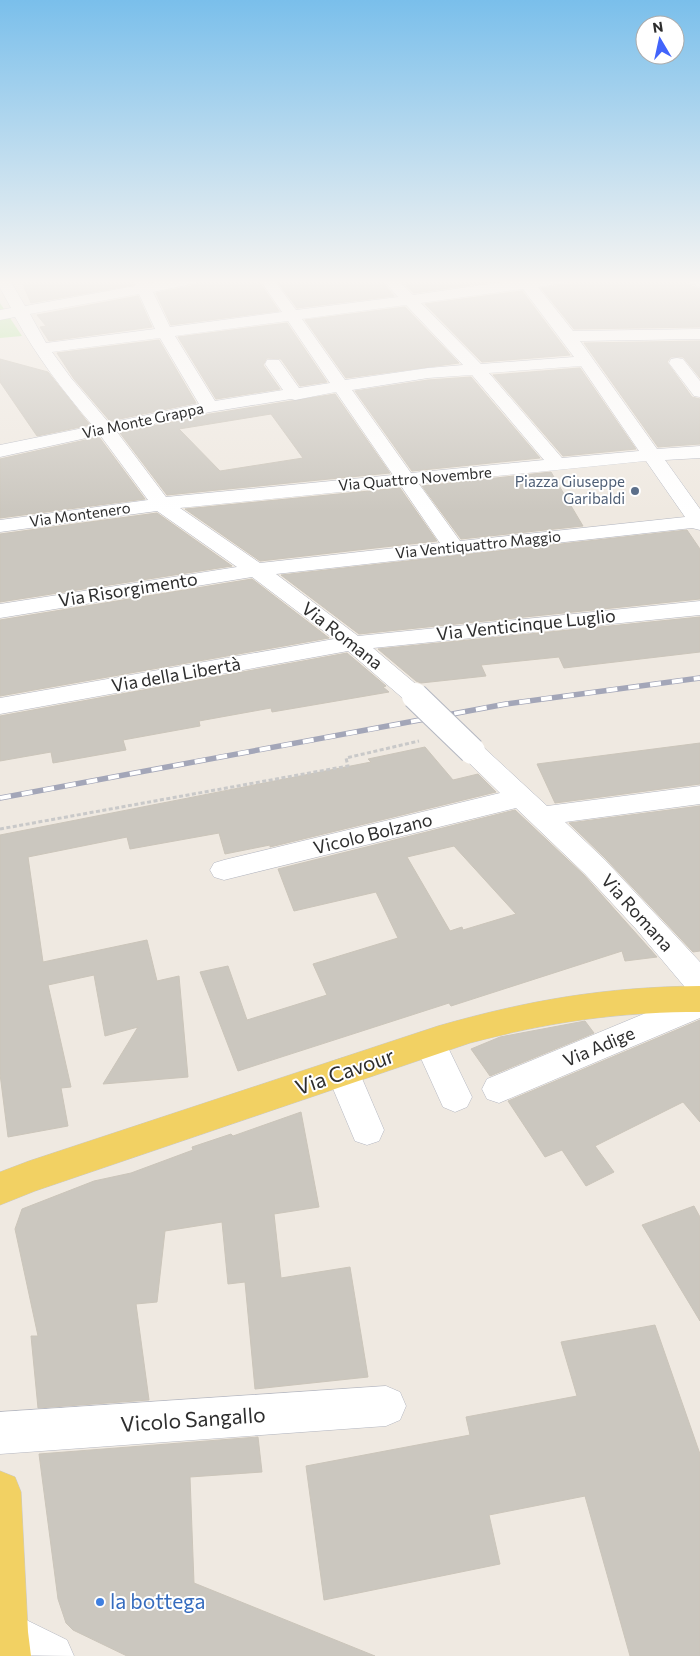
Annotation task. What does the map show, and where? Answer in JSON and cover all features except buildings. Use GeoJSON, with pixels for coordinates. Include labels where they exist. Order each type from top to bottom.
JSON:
{"type":"FeatureCollection","features":[{"type":"Feature","properties":{"kind":"main road","name":"Via Cavour"},"geometry":{"type":"LineString","coordinates":[[0,1189],[29,1177],[498,1022],[554,1010],[633,1001],[700,999]]}},
{"type":"Feature","properties":{"kind":"main road"},"geometry":{"type":"LineString","coordinates":[[0,1492],[4,1640]]}},
{"type":"Feature","properties":{"kind":"street","name":"Via Romana"},"geometry":{"type":"LineString","coordinates":[[47,357],[65,382],[105,429],[161,504],[256,570],[353,643],[415,696],[618,891],[700,983]]}},
{"type":"Feature","properties":{"kind":"street"},"geometry":{"type":"LineString","coordinates":[[180,357],[210,407]]}},
{"type":"Feature","properties":{"kind":"street"},"geometry":{"type":"LineString","coordinates":[[321,357],[405,480],[454,547]]}},
{"type":"Feature","properties":{"kind":"street"},"geometry":{"type":"LineString","coordinates":[[465,357],[558,465]]}},
{"type":"Feature","properties":{"kind":"street"},"geometry":{"type":"LineString","coordinates":[[582,357],[699,522]]}},
{"type":"Feature","properties":{"kind":"street","name":"Via Monte Grappa"},"geometry":{"type":"LineString","coordinates":[[0,452],[210,407],[295,395],[341,386],[420,374],[584,361]]}},
{"type":"Feature","properties":{"kind":"street"},"geometry":{"type":"LineString","coordinates":[[677,363],[700,392]]}},
{"type":"Feature","properties":{"kind":"street"},"geometry":{"type":"LineString","coordinates":[[273,364],[295,395]]}},
{"type":"Feature","properties":{"kind":"street","name":"Via Quattro Novembre"},"geometry":{"type":"LineString","coordinates":[[161,504],[652,455],[700,452]]}},
{"type":"Feature","properties":{"kind":"street","name":"Via Montenero"},"geometry":{"type":"LineString","coordinates":[[0,526],[161,504]]}},
{"type":"Feature","properties":{"kind":"street","name":"Via Ventiquattro Maggio"},"geometry":{"type":"LineString","coordinates":[[256,570],[454,547],[699,522]]}},
{"type":"Feature","properties":{"kind":"street","name":"Via Risorgimento"},"geometry":{"type":"LineString","coordinates":[[0,611],[256,570]]}},
{"type":"Feature","properties":{"kind":"street","name":"Via Venticinque Luglio"},"geometry":{"type":"LineString","coordinates":[[353,643],[700,608]]}},
{"type":"Feature","properties":{"kind":"street","name":"Via della Libertà"},"geometry":{"type":"LineString","coordinates":[[0,706],[353,643]]}},
{"type":"Feature","properties":{"kind":"street"},"geometry":{"type":"LineString","coordinates":[[542,816],[700,795]]}},
{"type":"Feature","properties":{"kind":"street","name":"Vicolo Bolzano"},"geometry":{"type":"LineString","coordinates":[[224,870],[521,797]]}},
{"type":"Feature","properties":{"kind":"street","name":"Via Adige"},"geometry":{"type":"LineString","coordinates":[[499,1089],[700,1004]]}},
{"type":"Feature","properties":{"kind":"street"},"geometry":{"type":"LineString","coordinates":[[430,1043],[455,1097]]}},
{"type":"Feature","properties":{"kind":"street"},"geometry":{"type":"LineString","coordinates":[[343,1072],[367,1130]]}},
{"type":"Feature","properties":{"kind":"street","name":"Vicolo Sangallo"},"geometry":{"type":"LineString","coordinates":[[0,1433],[386,1406]]}},
{"type":"Feature","properties":{"kind":"street"},"geometry":{"type":"LineString","coordinates":[[4,1640],[51,1656]]}},
{"type":"Feature","properties":{"kind":"path"},"geometry":{"type":"LineString","coordinates":[[0,829],[348,766],[346,758],[423,740]]}},
{"type":"Feature","properties":{"kind":"railway"},"geometry":{"type":"LineString","coordinates":[[0,798],[506,704],[700,678]]}},
{"type":"Feature","properties":{"kind":"place","name":"Piazza Giuseppe Garibaldi"},"geometry":{"type":"Point","coordinates":[635,491]}},
{"type":"Feature","properties":{"kind":"place","name":"la bottega"},"geometry":{"type":"Point","coordinates":[100,1602]}}]}
